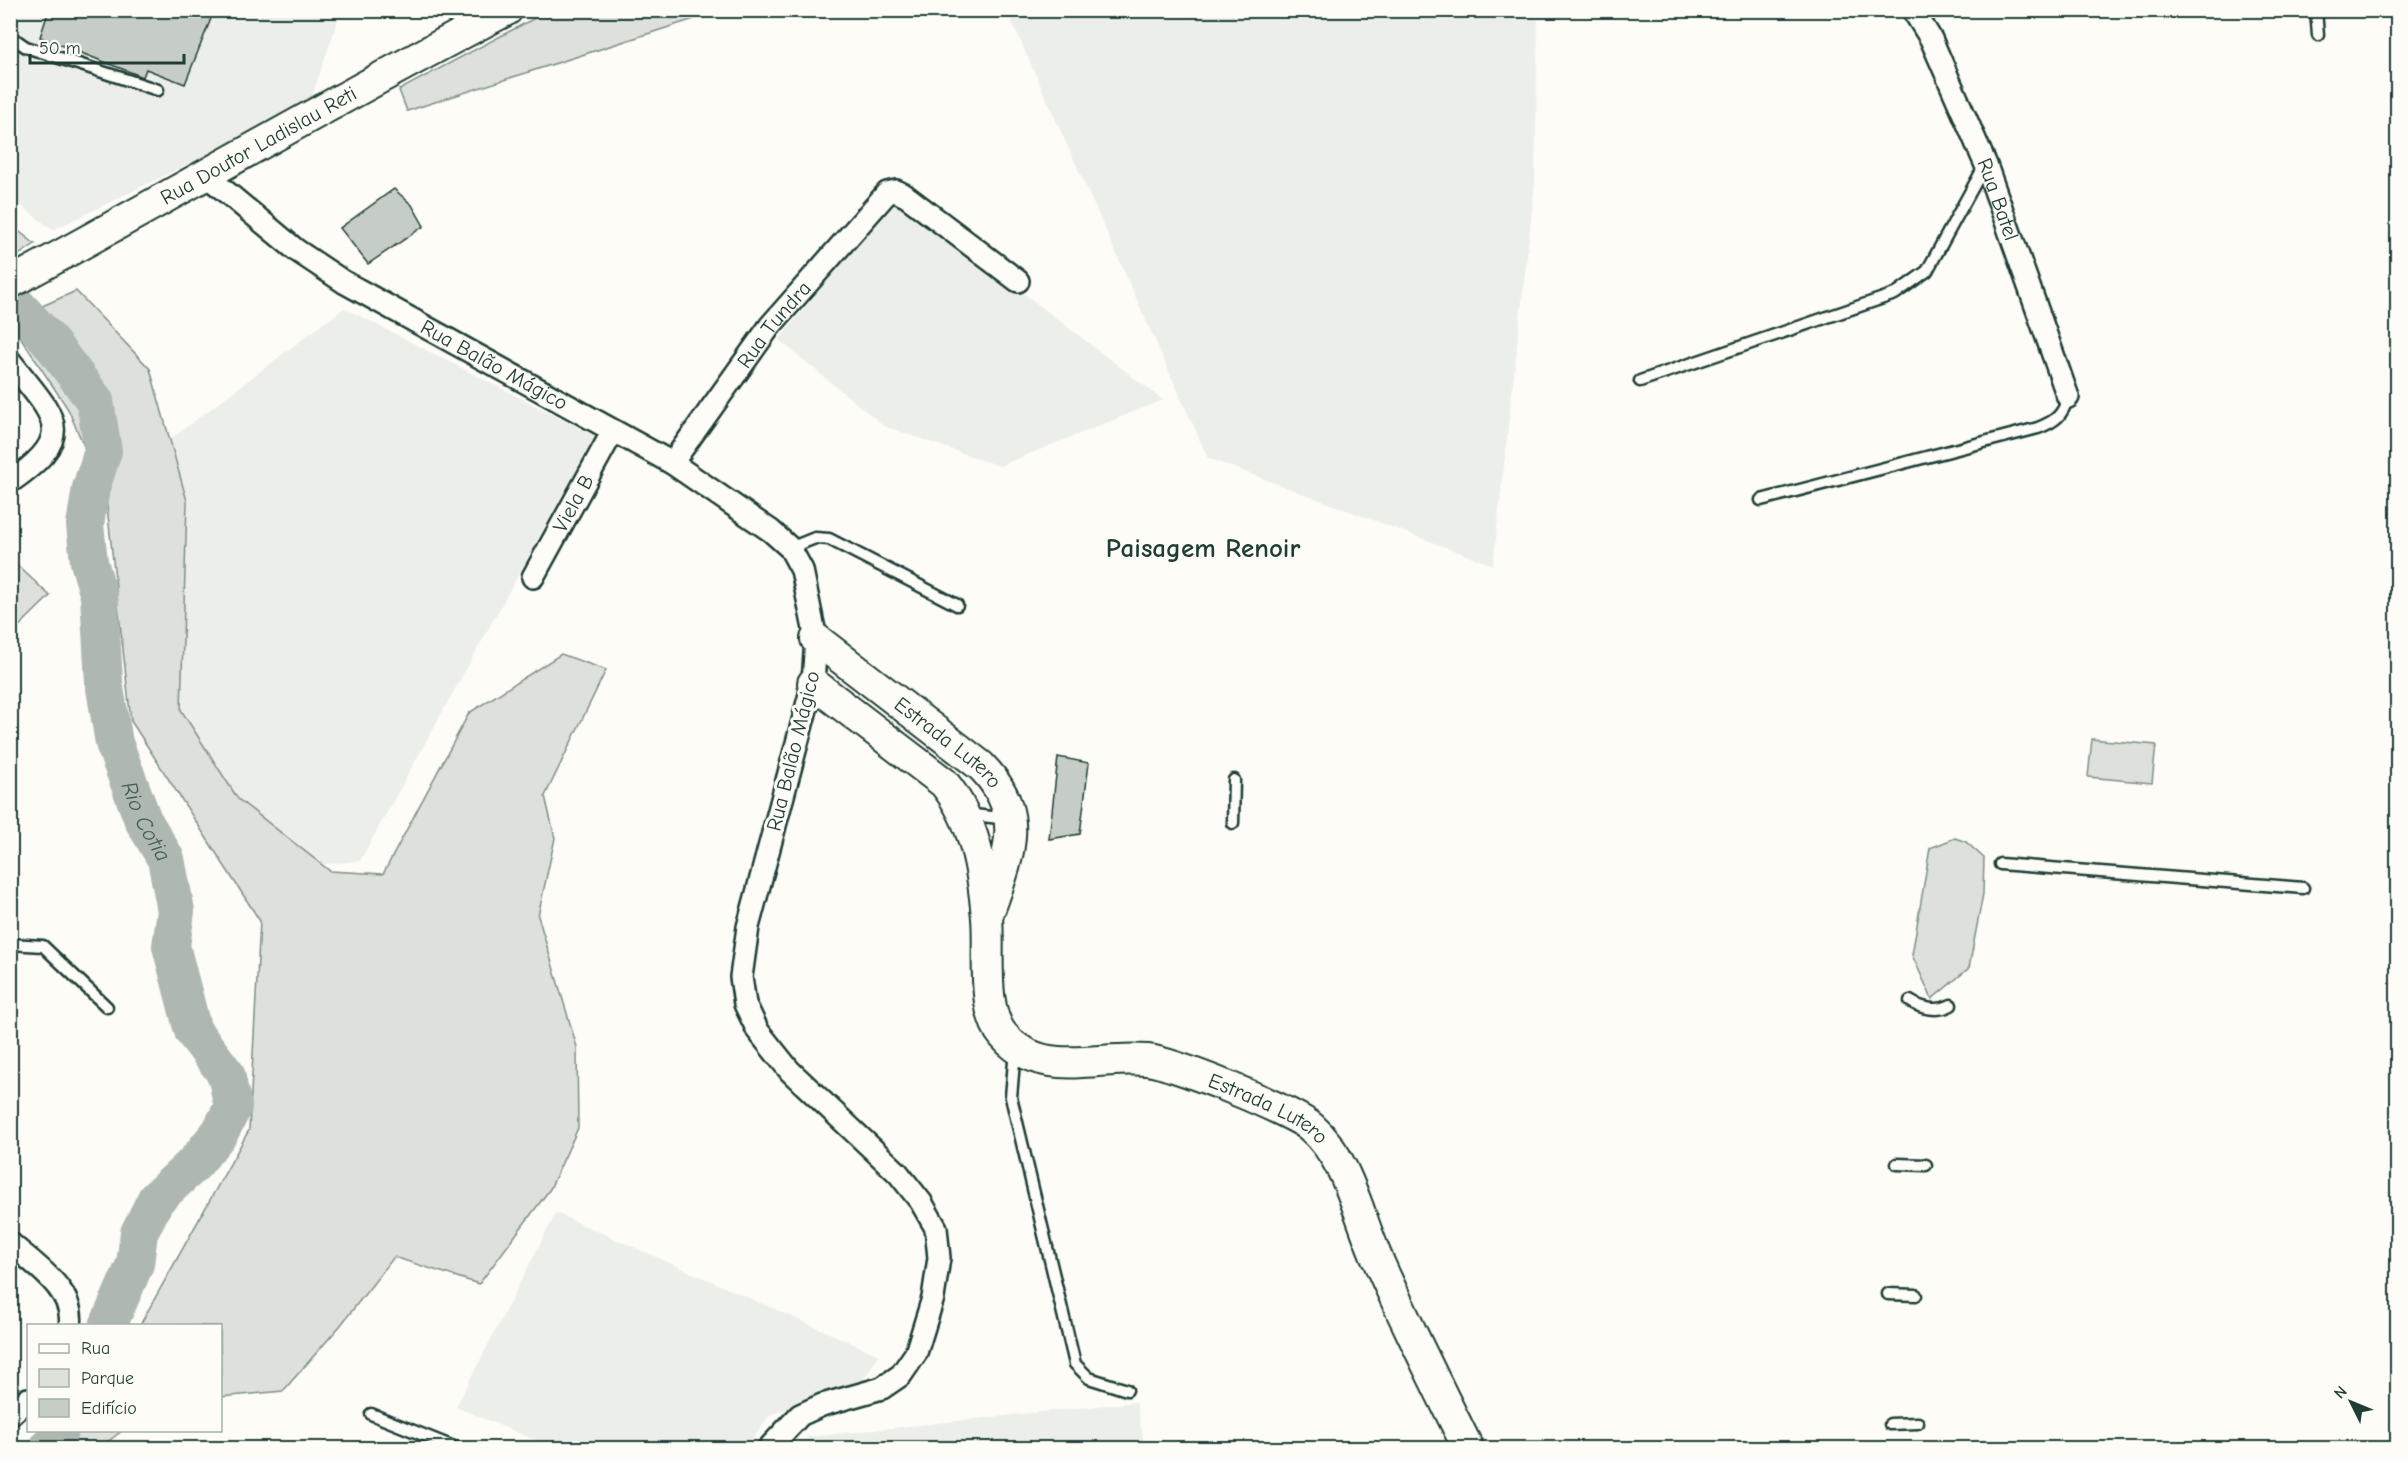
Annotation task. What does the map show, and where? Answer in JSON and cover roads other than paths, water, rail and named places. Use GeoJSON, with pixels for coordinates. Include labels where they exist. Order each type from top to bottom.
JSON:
{"type":"FeatureCollection","features":[{"type":"Feature","properties":{"kind":"street","name":"Rua Doutor Ladislau Reti"},"geometry":{"type":"LineString","coordinates":[[20,278],[207,176],[283,130],[507,10]]}},
{"type":"Feature","properties":{"kind":"street","name":"Rua Batel"},"geometry":{"type":"LineString","coordinates":[[1913,10],[1931,39],[1986,165],[2068,397]]}},
{"type":"Feature","properties":{"kind":"street","name":"Rua Balão Mágico"},"geometry":{"type":"LineString","coordinates":[[207,176],[296,250],[344,282],[672,463],[771,531],[790,548],[802,570],[816,639],[813,683],[748,927],[741,977],[745,1004],[758,1031],[789,1071],[898,1173],[921,1202],[936,1228],[939,1258],[933,1298],[916,1353],[901,1375],[882,1388],[822,1405],[800,1415],[769,1449]]}},
{"type":"Feature","properties":{"kind":"street","name":"Rua Tundra"},"geometry":{"type":"LineString","coordinates":[[672,463],[770,326],[887,193],[896,191],[906,196],[1018,281]]}},
{"type":"Feature","properties":{"kind":"street"},"geometry":{"type":"LineString","coordinates":[[10,361],[45,406],[53,423],[54,442],[43,457],[10,482]]}},
{"type":"Feature","properties":{"kind":"street","name":"Viela B"},"geometry":{"type":"LineString","coordinates":[[533,577],[613,431]]}},
{"type":"Feature","properties":{"kind":"street","name":"Estrada Lutero"},"geometry":{"type":"LineString","coordinates":[[816,639],[981,766],[995,780],[1006,799],[1011,819],[1010,843],[987,917]]}},
{"type":"Feature","properties":{"kind":"street","name":"Estrada Lutero"},"geometry":{"type":"LineString","coordinates":[[813,683],[945,783],[966,814],[975,841],[987,917],[993,1017],[1002,1034],[1034,1058],[1054,1064],[1148,1060],[1170,1065],[1266,1103],[1308,1124],[1323,1138],[1336,1156],[1377,1258],[1468,1449]]}},
{"type":"Feature","properties":{"kind":"street"},"geometry":{"type":"LineString","coordinates":[[10,1243],[60,1289],[68,1301],[72,1316],[70,1324]]}},
{"type":"Feature","properties":{"kind":"street"},"geometry":{"type":"LineString","coordinates":[[10,1415],[27,1400]]}},
{"type":"Feature","properties":{"kind":"lane"},"geometry":{"type":"LineString","coordinates":[[2316,10],[2318,35]]}},
{"type":"Feature","properties":{"kind":"lane"},"geometry":{"type":"LineString","coordinates":[[10,36],[26,47],[158,90]]}},
{"type":"Feature","properties":{"kind":"lane"},"geometry":{"type":"LineString","coordinates":[[1640,381],[1895,294],[1927,271],[1986,165]]}},
{"type":"Feature","properties":{"kind":"lane"},"geometry":{"type":"LineString","coordinates":[[1761,500],[2038,428],[2054,422],[2064,412],[2068,397]]}},
{"type":"Feature","properties":{"kind":"lane"},"geometry":{"type":"LineString","coordinates":[[790,548],[815,538],[829,539],[957,606]]}},
{"type":"Feature","properties":{"kind":"lane"},"geometry":{"type":"LineString","coordinates":[[1233,823],[1234,780]]}},
{"type":"Feature","properties":{"kind":"lane"},"geometry":{"type":"LineString","coordinates":[[966,814],[1011,819]]}},
{"type":"Feature","properties":{"kind":"lane"},"geometry":{"type":"LineString","coordinates":[[2000,864],[2303,888]]}},
{"type":"Feature","properties":{"kind":"lane"},"geometry":{"type":"LineString","coordinates":[[10,944],[43,946],[107,1007]]}},
{"type":"Feature","properties":{"kind":"lane"},"geometry":{"type":"LineString","coordinates":[[1910,1001],[1938,1010],[1951,1005]]}},
{"type":"Feature","properties":{"kind":"lane"},"geometry":{"type":"LineString","coordinates":[[1016,1046],[1011,1097],[1075,1364],[1089,1378],[1127,1390]]}},
{"type":"Feature","properties":{"kind":"lane"},"geometry":{"type":"LineString","coordinates":[[1897,1164],[1926,1165]]}},
{"type":"Feature","properties":{"kind":"lane"},"geometry":{"type":"LineString","coordinates":[[1888,1294],[1916,1295]]}},
{"type":"Feature","properties":{"kind":"lane"},"geometry":{"type":"LineString","coordinates":[[370,1414],[456,1449]]}},
{"type":"Feature","properties":{"kind":"lane"},"geometry":{"type":"LineString","coordinates":[[1890,1424],[1918,1423]]}},
{"type":"Feature","properties":{"kind":"waterway","name":"Rio Cotia"},"geometry":{"type":"LineString","coordinates":[[10,298],[48,339],[95,401],[103,451],[91,488],[85,525],[89,562],[99,596],[104,682],[114,743],[143,820],[166,859],[176,911],[171,946],[193,1031],[226,1074],[233,1107],[220,1132],[195,1163],[156,1199],[139,1233],[135,1264],[109,1324]]}},
{"type":"Feature","properties":{"kind":"waterway","name":"Rio Cotia"},"geometry":{"type":"LineString","coordinates":[[48,1448],[59,1432]]}},
{"type":"Feature","properties":{"kind":"district","name":"Paisagem Renoir"},"geometry":{"type":"Point","coordinates":[1203,548]}}]}
